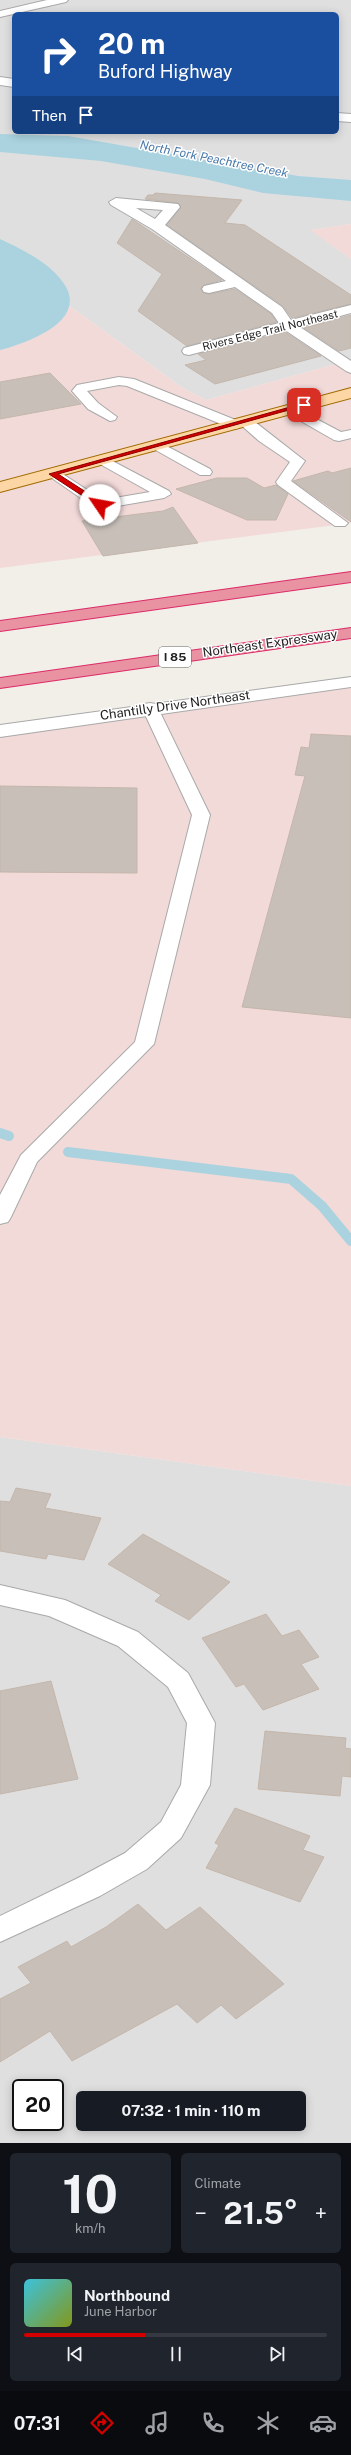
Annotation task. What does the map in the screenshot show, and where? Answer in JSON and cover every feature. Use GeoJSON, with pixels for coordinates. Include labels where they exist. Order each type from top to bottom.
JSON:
{"type":"FeatureCollection","features":[{"type":"Feature","properties":{"kind":"highway"},"geometry":{"type":"LineString","coordinates":[[0,626],[351,577]]}},
{"type":"Feature","properties":{"kind":"highway"},"geometry":{"type":"LineString","coordinates":[[0,614],[73,615]]}},
{"type":"Feature","properties":{"kind":"highway","name":"Northeast Expressway"},"geometry":{"type":"LineString","coordinates":[[0,683],[351,632]]}},
{"type":"Feature","properties":{"kind":"main road"},"geometry":{"type":"LineString","coordinates":[[0,487],[351,393]]}},
{"type":"Feature","properties":{"kind":"street"},"geometry":{"type":"LineString","coordinates":[[0,14],[62,0]]}},
{"type":"Feature","properties":{"kind":"street"},"geometry":{"type":"LineString","coordinates":[[0,81],[12,83]]}},
{"type":"Feature","properties":{"kind":"street"},"geometry":{"type":"LineString","coordinates":[[339,117],[351,118]]}},
{"type":"Feature","properties":{"kind":"street"},"geometry":{"type":"LineString","coordinates":[[157,226],[277,310],[287,325],[351,368]]}},
{"type":"Feature","properties":{"kind":"street"},"geometry":{"type":"LineString","coordinates":[[209,289],[238,282]]}},
{"type":"Feature","properties":{"kind":"street","name":"Rivers Edge Trail Northeast"},"geometry":{"type":"LineString","coordinates":[[189,351],[351,309]]}},
{"type":"Feature","properties":{"kind":"street","name":"Chantilly Drive Northeast"},"geometry":{"type":"LineString","coordinates":[[0,730],[150,708],[351,682]]}},
{"type":"Feature","properties":{"kind":"street"},"geometry":{"type":"LineString","coordinates":[[0,1595],[55,1607],[128,1639],[178,1680],[201,1723],[195,1785],[171,1830],[136,1861],[89,1887],[0,1930]]}},
{"type":"Feature","properties":{"kind":"lane"},"geometry":{"type":"LineString","coordinates":[[110,417],[93,406],[79,391],[82,388],[119,381],[128,382],[241,423],[298,461],[283,482],[340,522]]}},
{"type":"Feature","properties":{"kind":"lane"},"geometry":{"type":"LineString","coordinates":[[290,409],[339,437],[351,434]]}},
{"type":"Feature","properties":{"kind":"lane"},"geometry":{"type":"LineString","coordinates":[[158,445],[205,472]]}},
{"type":"Feature","properties":{"kind":"lane"},"geometry":{"type":"LineString","coordinates":[[53,474],[100,505],[164,494],[103,460]]}},
{"type":"Feature","properties":{"kind":"lane"},"geometry":{"type":"LineString","coordinates":[[0,1217],[28,1159],[144,1044],[201,815],[150,708]]}},
{"type":"Feature","properties":{"kind":"shaded area"},"geometry":{"type":"Polygon","coordinates":[[[0,0],[351,0],[351,224],[311,230],[351,259],[351,360],[206,400],[183,388],[57,297],[0,310],[0,0]]]}},
{"type":"Feature","properties":{"kind":"shaded area"},"geometry":{"type":"Polygon","coordinates":[[[351,224],[351,259],[310,230],[351,224]]]}},
{"type":"Feature","properties":{"kind":"shaded area"},"geometry":{"type":"Polygon","coordinates":[[[57,297],[183,388],[206,400],[351,360],[351,523],[0,568],[0,310],[57,297]]]}},
{"type":"Feature","properties":{"kind":"shaded area"},"geometry":{"type":"Polygon","coordinates":[[[351,682],[351,1486],[0,1437],[0,737],[351,682]]]}},
{"type":"Feature","properties":{"kind":"shaded area"},"geometry":{"type":"Polygon","coordinates":[[[0,1437],[351,1486],[351,2143],[0,2143],[0,1437]]]}},
{"type":"Feature","properties":{"kind":"water"},"geometry":{"type":"Polygon","coordinates":[[[0,134],[68,136],[298,176],[351,180],[351,201],[263,193],[205,179],[101,161],[0,152],[0,134]]]}},
{"type":"Feature","properties":{"kind":"water"},"geometry":{"type":"Polygon","coordinates":[[[0,239],[37,258],[53,271],[66,287],[70,300],[67,311],[60,321],[49,330],[23,343],[0,350],[0,239]]]}},
{"type":"Feature","properties":{"kind":"building"},"geometry":{"type":"Polygon","coordinates":[[[155,193],[242,200],[225,223],[245,225],[351,295],[351,304],[292,318],[283,306],[167,225],[181,206],[178,203],[145,199],[148,195],[153,195],[155,193]]]}},
{"type":"Feature","properties":{"kind":"building"},"geometry":{"type":"Polygon","coordinates":[[[132,219],[222,280],[204,285],[201,288],[203,293],[209,294],[235,289],[271,314],[277,322],[187,346],[138,311],[162,274],[117,243],[132,219]]]}},
{"type":"Feature","properties":{"kind":"building"},"geometry":{"type":"Polygon","coordinates":[[[351,315],[351,348],[339,351],[304,328],[351,315]]]}},
{"type":"Feature","properties":{"kind":"building"},"geometry":{"type":"Polygon","coordinates":[[[285,332],[321,356],[215,384],[185,365],[206,360],[198,354],[285,332]]]}},
{"type":"Feature","properties":{"kind":"building"},"geometry":{"type":"Polygon","coordinates":[[[50,373],[81,404],[0,419],[0,382],[50,373]]]}},
{"type":"Feature","properties":{"kind":"building"},"geometry":{"type":"Polygon","coordinates":[[[351,468],[351,522],[293,481],[328,471],[332,473],[351,468]]]}},
{"type":"Feature","properties":{"kind":"building"},"geometry":{"type":"Polygon","coordinates":[[[217,478],[247,478],[264,488],[276,485],[288,494],[276,520],[247,520],[176,489],[217,478]]]}},
{"type":"Feature","properties":{"kind":"building"},"geometry":{"type":"Polygon","coordinates":[[[173,507],[198,543],[103,556],[82,521],[163,511],[173,507]]]}},
{"type":"Feature","properties":{"kind":"building"},"geometry":{"type":"Polygon","coordinates":[[[311,734],[351,736],[351,1018],[242,1007],[305,776],[295,775],[301,747],[309,748],[311,734]]]}},
{"type":"Feature","properties":{"kind":"building"},"geometry":{"type":"Polygon","coordinates":[[[0,786],[137,788],[137,873],[0,872],[0,786]]]}},
{"type":"Feature","properties":{"kind":"building"},"geometry":{"type":"Polygon","coordinates":[[[16,1488],[51,1494],[45,1508],[101,1518],[84,1560],[48,1554],[46,1559],[0,1551],[0,1501],[10,1502],[16,1488]]]}},
{"type":"Feature","properties":{"kind":"building"},"geometry":{"type":"Polygon","coordinates":[[[143,1534],[230,1582],[189,1620],[155,1601],[161,1595],[108,1564],[143,1534]]]}},
{"type":"Feature","properties":{"kind":"building"},"geometry":{"type":"Polygon","coordinates":[[[266,1614],[282,1636],[299,1630],[319,1657],[301,1664],[319,1689],[263,1710],[244,1684],[236,1687],[202,1638],[266,1614]]]}},
{"type":"Feature","properties":{"kind":"building"},"geometry":{"type":"Polygon","coordinates":[[[51,1681],[78,1779],[0,1794],[0,1691],[51,1681]]]}},
{"type":"Feature","properties":{"kind":"building"},"geometry":{"type":"Polygon","coordinates":[[[265,1731],[346,1738],[345,1748],[351,1749],[351,1777],[342,1776],[340,1796],[258,1789],[265,1731]]]}},
{"type":"Feature","properties":{"kind":"building"},"geometry":{"type":"Polygon","coordinates":[[[235,1808],[310,1836],[303,1850],[324,1857],[300,1902],[206,1868],[219,1845],[215,1843],[235,1808]]]}},
{"type":"Feature","properties":{"kind":"building"},"geometry":{"type":"Polygon","coordinates":[[[138,1904],[166,1930],[200,1907],[284,1984],[236,2019],[221,2005],[197,2023],[177,2004],[72,2061],[50,2031],[0,2062],[0,1999],[31,1983],[18,1967],[67,1941],[71,1947],[106,1927],[138,1904]]]}},
{"type":"Feature","properties":{"kind":"waterway"},"geometry":{"type":"LineString","coordinates":[[0,1133],[9,1136]]}},
{"type":"Feature","properties":{"kind":"waterway"},"geometry":{"type":"LineString","coordinates":[[68,1152],[291,1179],[322,1206],[351,1241]]}},
{"type":"Feature","properties":{"kind":"route"},"geometry":{"type":"LineString","coordinates":[[100,505],[53,474],[304,405]]}},
{"type":"Feature","properties":{"kind":"water label","name":"North Fork Peachtree Creek"},"geometry":{"type":"Point","coordinates":[214,159]}}]}
